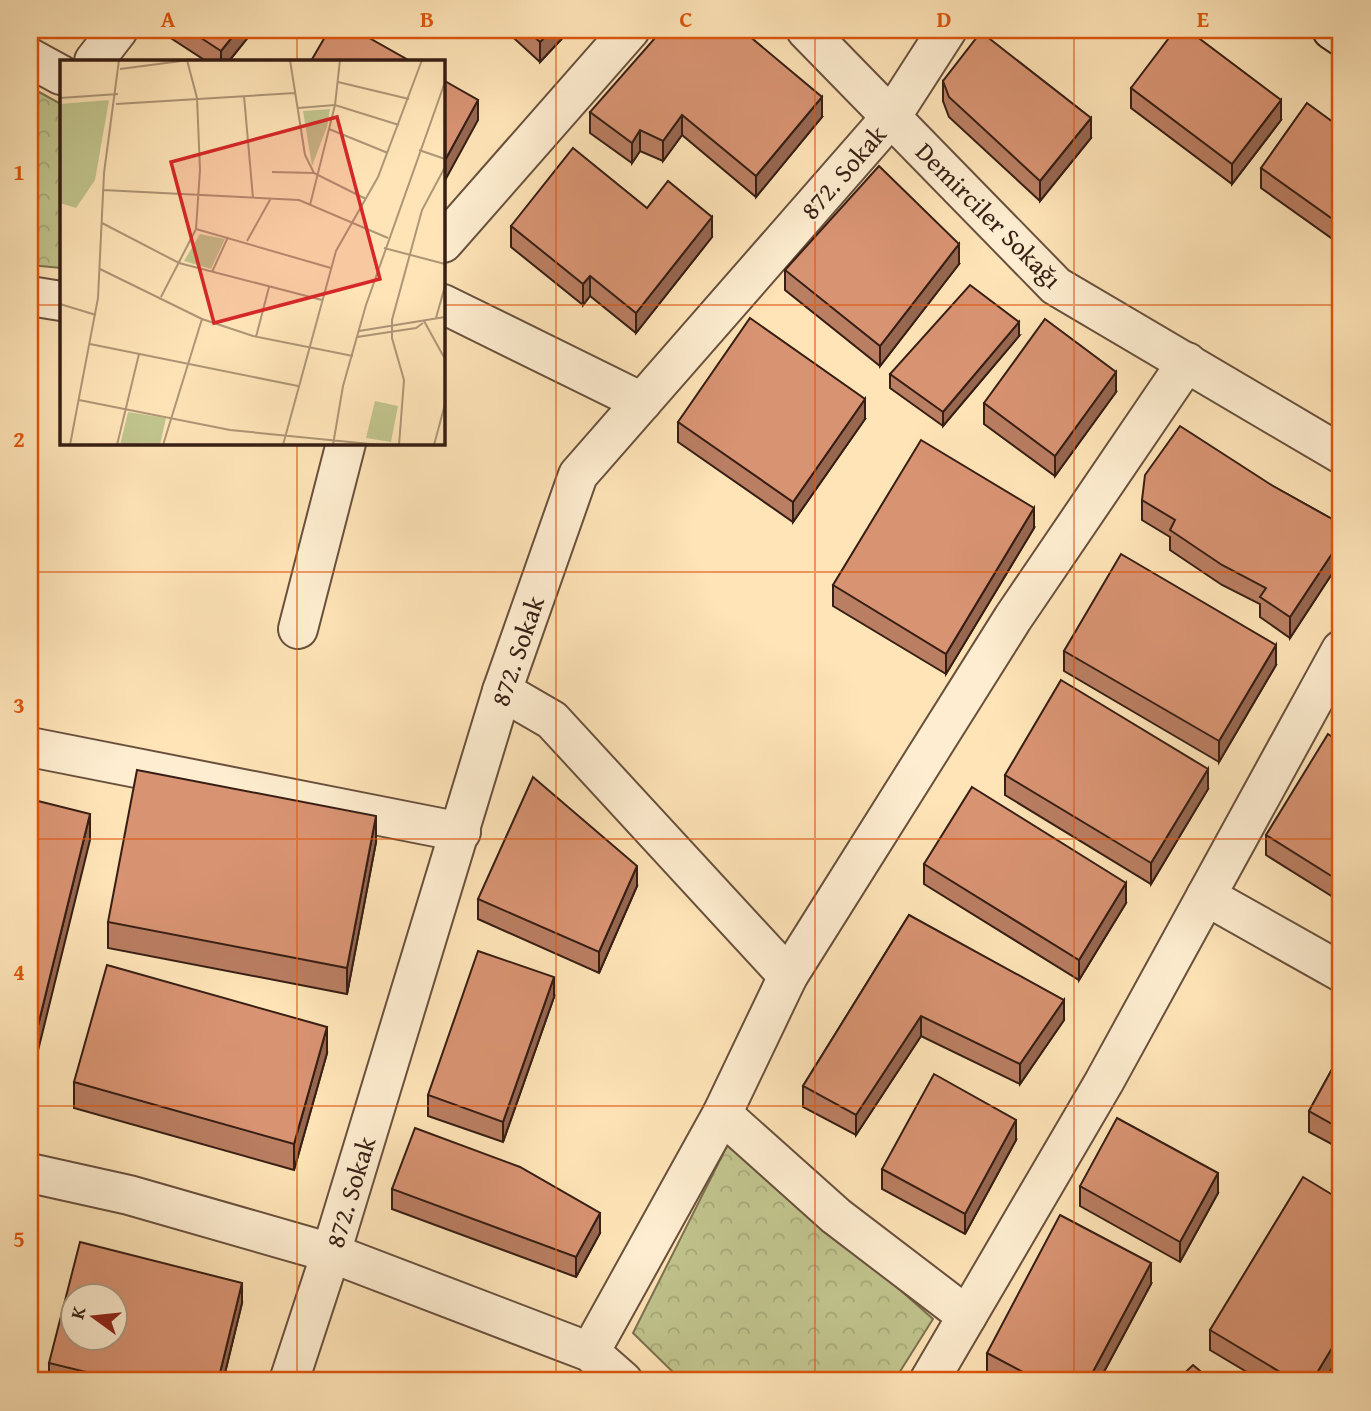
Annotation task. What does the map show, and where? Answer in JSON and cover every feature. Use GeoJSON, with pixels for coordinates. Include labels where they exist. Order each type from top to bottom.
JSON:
{"type":"FeatureCollection","features":[{"type":"Feature","properties":{"kind":"street"},"geometry":{"type":"LineString","coordinates":[[95,60],[118,30]]}},
{"type":"Feature","properties":{"kind":"street"},"geometry":{"type":"LineString","coordinates":[[444,242],[630,30]]}},
{"type":"Feature","properties":{"kind":"street","name":"Demirciler Sokağı"},"geometry":{"type":"LineString","coordinates":[[806,30],[1056,285],[1341,454]]}},
{"type":"Feature","properties":{"kind":"street","name":"872. Sokak"},"geometry":{"type":"LineString","coordinates":[[289,1381],[461,832],[502,691],[578,475],[891,117],[947,30]]}},
{"type":"Feature","properties":{"kind":"street"},"geometry":{"type":"LineString","coordinates":[[1332,30],[1341,36]]}},
{"type":"Feature","properties":{"kind":"street"},"geometry":{"type":"LineString","coordinates":[[30,58],[60,74]]}},
{"type":"Feature","properties":{"kind":"street"},"geometry":{"type":"LineString","coordinates":[[30,296],[60,301]]}},
{"type":"Feature","properties":{"kind":"street"},"geometry":{"type":"LineString","coordinates":[[444,304],[642,402]]}},
{"type":"Feature","properties":{"kind":"street"},"geometry":{"type":"LineString","coordinates":[[590,1352],[722,1114],[788,976],[1013,618],[1187,362]]}},
{"type":"Feature","properties":{"kind":"street"},"geometry":{"type":"LineString","coordinates":[[299,629],[346,444]]}},
{"type":"Feature","properties":{"kind":"street"},"geometry":{"type":"LineString","coordinates":[[929,1381],[1104,1082],[1341,650]]}},
{"type":"Feature","properties":{"kind":"street"},"geometry":{"type":"LineString","coordinates":[[502,691],[552,720],[788,976]]}},
{"type":"Feature","properties":{"kind":"street"},"geometry":{"type":"LineString","coordinates":[[30,747],[461,832]]}},
{"type":"Feature","properties":{"kind":"street"},"geometry":{"type":"LineString","coordinates":[[1206,895],[1341,972]]}},
{"type":"Feature","properties":{"kind":"street"},"geometry":{"type":"LineString","coordinates":[[722,1114],[836,1216],[967,1316]]}},
{"type":"Feature","properties":{"kind":"street"},"geometry":{"type":"LineString","coordinates":[[30,1174],[129,1195],[331,1253],[590,1352],[623,1381]]}},
{"type":"Feature","properties":{"kind":"green space"},"geometry":{"type":"Polygon","coordinates":[[[30,87],[60,103],[60,268],[30,265],[30,87]]]}},
{"type":"Feature","properties":{"kind":"green space"},"geometry":{"type":"Polygon","coordinates":[[[730,1140],[933,1319],[894,1381],[682,1381],[633,1333],[730,1140]]]}},
{"type":"Feature","properties":{"kind":"building"},"geometry":{"type":"Polygon","coordinates":[[[189,30],[238,30],[221,51],[189,30]]]}},
{"type":"Feature","properties":{"kind":"building"},"geometry":{"type":"Polygon","coordinates":[[[329,30],[355,30],[408,60],[312,60],[329,30]]]}},
{"type":"Feature","properties":{"kind":"building"},"geometry":{"type":"Polygon","coordinates":[[[527,30],[552,30],[540,42],[527,30]]]}},
{"type":"Feature","properties":{"kind":"building"},"geometry":{"type":"Polygon","coordinates":[[[662,30],[742,30],[822,97],[756,176],[682,115],[663,141],[640,130],[632,143],[590,112],[662,30]]]}},
{"type":"Feature","properties":{"kind":"building"},"geometry":{"type":"Polygon","coordinates":[[[1175,30],[1188,30],[1281,100],[1232,164],[1131,88],[1175,30]]]}},
{"type":"Feature","properties":{"kind":"building"},"geometry":{"type":"Polygon","coordinates":[[[981,32],[1091,118],[1040,181],[949,97],[943,81],[981,32]]]}},
{"type":"Feature","properties":{"kind":"building"},"geometry":{"type":"Polygon","coordinates":[[[444,81],[478,100],[444,162],[444,81]]]}},
{"type":"Feature","properties":{"kind":"building"},"geometry":{"type":"Polygon","coordinates":[[[1307,103],[1341,128],[1341,225],[1261,168],[1307,103]]]}},
{"type":"Feature","properties":{"kind":"building"},"geometry":{"type":"Polygon","coordinates":[[[573,148],[647,208],[668,181],[712,217],[636,313],[590,276],[583,284],[511,226],[573,148]]]}},
{"type":"Feature","properties":{"kind":"building"},"geometry":{"type":"Polygon","coordinates":[[[879,166],[959,244],[880,346],[785,270],[879,166]]]}},
{"type":"Feature","properties":{"kind":"building"},"geometry":{"type":"Polygon","coordinates":[[[970,285],[1019,322],[943,412],[890,374],[970,285]]]}},
{"type":"Feature","properties":{"kind":"building"},"geometry":{"type":"Polygon","coordinates":[[[750,318],[865,399],[793,502],[678,422],[750,318]]]}},
{"type":"Feature","properties":{"kind":"building"},"geometry":{"type":"Polygon","coordinates":[[[1045,319],[1116,372],[1055,456],[984,403],[1045,319]]]}},
{"type":"Feature","properties":{"kind":"building"},"geometry":{"type":"Polygon","coordinates":[[[1180,426],[1273,486],[1341,524],[1341,540],[1290,617],[1260,597],[1266,588],[1222,565],[1170,530],[1175,520],[1142,500],[1145,475],[1180,426]]]}},
{"type":"Feature","properties":{"kind":"building"},"geometry":{"type":"Polygon","coordinates":[[[921,440],[1034,508],[946,654],[833,585],[921,440]]]}},
{"type":"Feature","properties":{"kind":"building"},"geometry":{"type":"Polygon","coordinates":[[[1121,554],[1276,645],[1219,741],[1064,651],[1121,554]]]}},
{"type":"Feature","properties":{"kind":"building"},"geometry":{"type":"Polygon","coordinates":[[[1061,680],[1208,769],[1151,863],[1005,775],[1061,680]]]}},
{"type":"Feature","properties":{"kind":"building"},"geometry":{"type":"Polygon","coordinates":[[[1328,734],[1341,743],[1341,882],[1266,835],[1328,734]]]}},
{"type":"Feature","properties":{"kind":"building"},"geometry":{"type":"Polygon","coordinates":[[[137,770],[376,816],[347,968],[108,922],[137,770]]]}},
{"type":"Feature","properties":{"kind":"building"},"geometry":{"type":"Polygon","coordinates":[[[533,777],[637,866],[599,952],[478,899],[533,777]]]}},
{"type":"Feature","properties":{"kind":"building"},"geometry":{"type":"Polygon","coordinates":[[[972,787],[1126,883],[1079,960],[924,864],[972,787]]]}},
{"type":"Feature","properties":{"kind":"building"},"geometry":{"type":"Polygon","coordinates":[[[30,799],[90,814],[30,1058],[30,799]]]}},
{"type":"Feature","properties":{"kind":"building"},"geometry":{"type":"Polygon","coordinates":[[[909,915],[1064,1000],[1020,1064],[921,1016],[856,1115],[803,1086],[909,915]]]}},
{"type":"Feature","properties":{"kind":"building"},"geometry":{"type":"Polygon","coordinates":[[[478,951],[554,977],[503,1122],[428,1095],[478,951]]]}},
{"type":"Feature","properties":{"kind":"building"},"geometry":{"type":"Polygon","coordinates":[[[107,965],[327,1027],[294,1144],[74,1082],[107,965]]]}},
{"type":"Feature","properties":{"kind":"building"},"geometry":{"type":"Polygon","coordinates":[[[1341,1053],[1341,1129],[1309,1111],[1341,1053]]]}},
{"type":"Feature","properties":{"kind":"building"},"geometry":{"type":"Polygon","coordinates":[[[934,1074],[1016,1120],[965,1214],[882,1169],[934,1074]]]}},
{"type":"Feature","properties":{"kind":"building"},"geometry":{"type":"Polygon","coordinates":[[[1117,1118],[1218,1173],[1180,1242],[1080,1186],[1117,1118]]]}},
{"type":"Feature","properties":{"kind":"building"},"geometry":{"type":"Polygon","coordinates":[[[415,1128],[520,1167],[600,1213],[576,1257],[392,1189],[415,1128]]]}},
{"type":"Feature","properties":{"kind":"building"},"geometry":{"type":"Polygon","coordinates":[[[1303,1177],[1341,1200],[1341,1333],[1312,1381],[1295,1381],[1210,1330],[1303,1177]]]}},
{"type":"Feature","properties":{"kind":"building"},"geometry":{"type":"Polygon","coordinates":[[[1060,1215],[1151,1263],[1088,1381],[1040,1381],[987,1353],[1060,1215]]]}},
{"type":"Feature","properties":{"kind":"building"},"geometry":{"type":"Polygon","coordinates":[[[80,1242],[242,1283],[218,1381],[123,1381],[49,1363],[60,1320],[60,1352],[130,1352],[130,1282],[70,1282],[80,1242]]]}},
{"type":"Feature","properties":{"kind":"building"},"geometry":{"type":"Polygon","coordinates":[[[1193,1365],[1212,1381],[1176,1381],[1193,1365]]]}}]}
